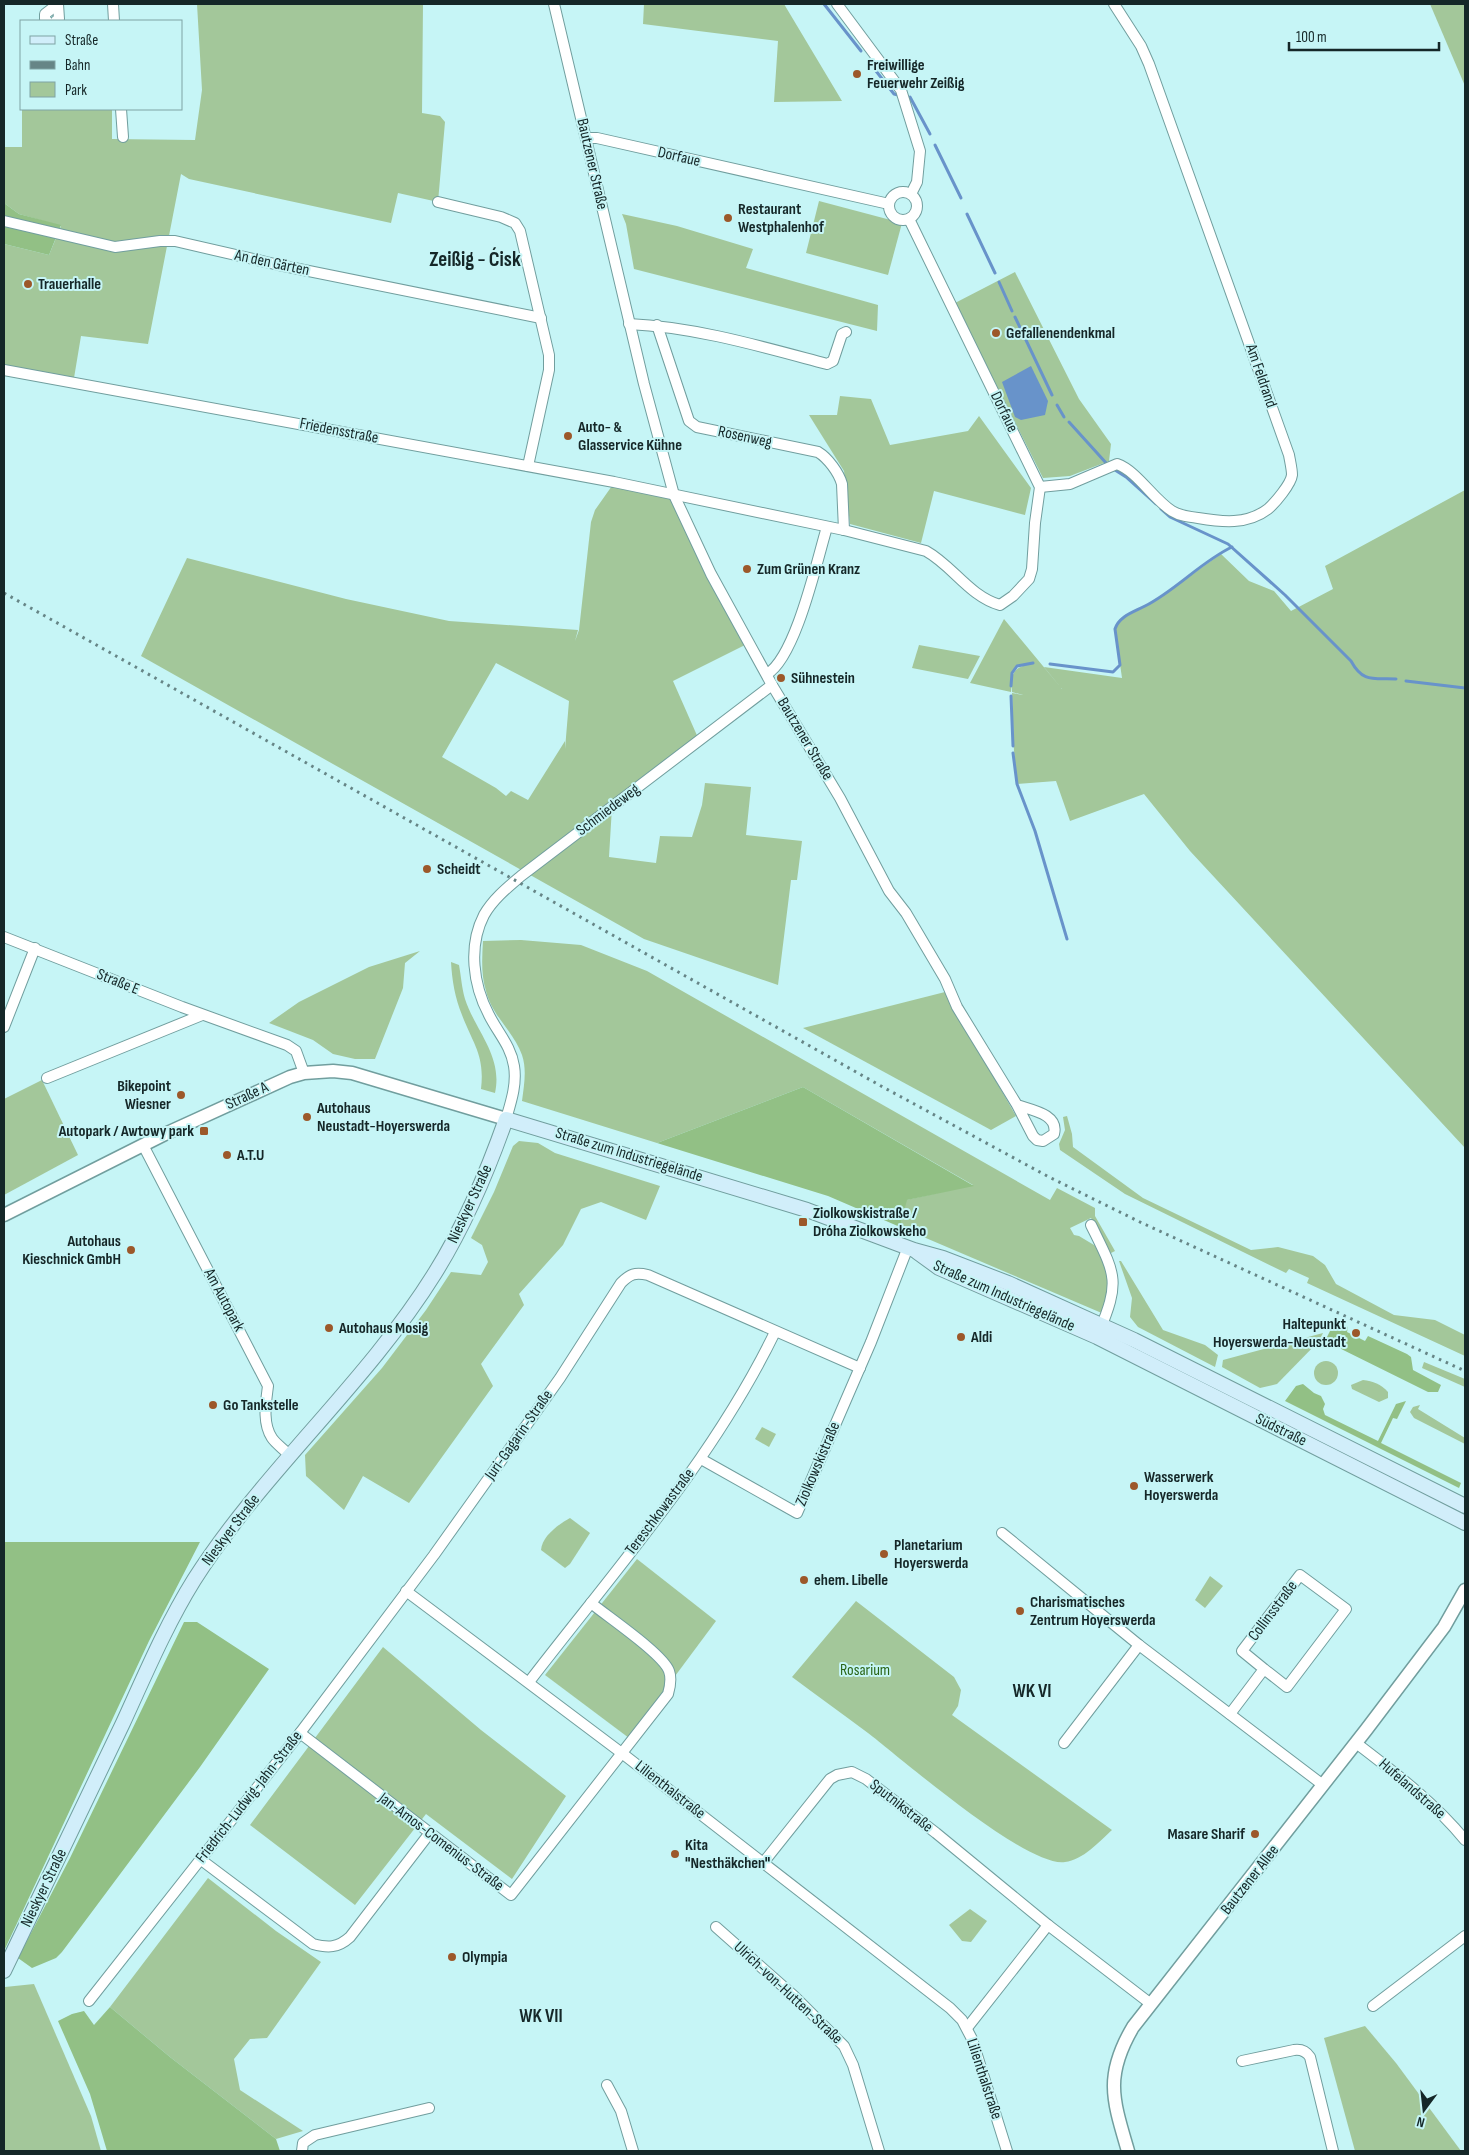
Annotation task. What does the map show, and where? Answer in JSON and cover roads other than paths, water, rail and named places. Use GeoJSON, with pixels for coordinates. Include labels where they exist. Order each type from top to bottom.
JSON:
{"type":"FeatureCollection","features":[{"type":"Feature","properties":{"kind":"main road","name":"Straße zum Industriegelände"},"geometry":{"type":"LineString","coordinates":[[506,1119],[807,1210],[911,1248],[939,1268],[1099,1331]]}},
{"type":"Feature","properties":{"kind":"main road","name":"Nieskyer Straße"},"geometry":{"type":"LineString","coordinates":[[4,1971],[159,1645],[194,1581],[221,1542],[290,1455],[384,1344],[434,1274],[474,1201],[506,1119]]}},
{"type":"Feature","properties":{"kind":"main road","name":"Südstraße"},"geometry":{"type":"LineString","coordinates":[[1099,1331],[1264,1404],[1465,1506]]}},
{"type":"Feature","properties":{"kind":"main road","name":"Südstraße"},"geometry":{"type":"LineString","coordinates":[[1099,1331],[1465,1523]]}},
{"type":"Feature","properties":{"kind":"street"},"geometry":{"type":"LineString","coordinates":[[46,20],[45,14],[58,4]]}},
{"type":"Feature","properties":{"kind":"street"},"geometry":{"type":"LineString","coordinates":[[58,4],[58,20]]}},
{"type":"Feature","properties":{"kind":"street"},"geometry":{"type":"LineString","coordinates":[[113,4],[114,20]]}},
{"type":"Feature","properties":{"kind":"street","name":"Bautzener Straße"},"geometry":{"type":"LineString","coordinates":[[554,4],[644,384],[674,495],[711,574],[772,685],[809,743],[889,891],[906,913],[945,979],[957,1007],[1017,1105]]}},
{"type":"Feature","properties":{"kind":"street"},"geometry":{"type":"LineString","coordinates":[[837,4],[901,90],[920,151],[917,182],[911,194]]}},
{"type":"Feature","properties":{"kind":"street","name":"Am Feldrand"},"geometry":{"type":"LineString","coordinates":[[1040,487],[1070,484],[1117,464],[1124,466],[1172,512],[1181,516],[1218,522],[1240,521],[1258,517],[1271,506],[1283,492],[1292,475],[1289,456],[1186,162],[1149,64],[1141,46],[1114,4]]}},
{"type":"Feature","properties":{"kind":"street"},"geometry":{"type":"LineString","coordinates":[[121,110],[123,137]]}},
{"type":"Feature","properties":{"kind":"street","name":"Dorfaue"},"geometry":{"type":"LineString","coordinates":[[586,138],[597,138],[888,204],[889,210],[895,218],[909,219],[1040,487]]}},
{"type":"Feature","properties":{"kind":"street"},"geometry":{"type":"LineString","coordinates":[[888,204],[896,193],[906,192],[911,194],[917,207],[916,212],[909,219]]}},
{"type":"Feature","properties":{"kind":"street"},"geometry":{"type":"LineString","coordinates":[[438,202],[515,223],[520,231],[550,356],[549,370],[528,466]]}},
{"type":"Feature","properties":{"kind":"street","name":"An den Gärten"},"geometry":{"type":"LineString","coordinates":[[4,221],[115,247],[175,241],[316,273],[541,318]]}},
{"type":"Feature","properties":{"kind":"street"},"geometry":{"type":"LineString","coordinates":[[630,324],[657,325],[827,364],[833,361],[842,334],[846,332]]}},
{"type":"Feature","properties":{"kind":"street","name":"Rosenweg"},"geometry":{"type":"LineString","coordinates":[[657,325],[689,421],[697,426],[818,452],[824,456],[840,478],[842,484],[844,530]]}},
{"type":"Feature","properties":{"kind":"street","name":"Friedensstraße"},"geometry":{"type":"LineString","coordinates":[[4,370],[528,466],[674,495]]}},
{"type":"Feature","properties":{"kind":"street"},"geometry":{"type":"LineString","coordinates":[[674,495],[844,530],[926,551],[938,558],[969,587],[991,602],[1000,605],[1013,596],[1029,579],[1031,574],[1040,487]]}},
{"type":"Feature","properties":{"kind":"street"},"geometry":{"type":"LineString","coordinates":[[767,674],[775,669],[789,646],[798,623],[827,527]]}},
{"type":"Feature","properties":{"kind":"street","name":"Schmiedeweg"},"geometry":{"type":"LineString","coordinates":[[506,1119],[515,1082],[514,1066],[506,1042],[483,1003],[474,957],[476,940],[484,915],[496,899],[511,885],[772,685]]}},
{"type":"Feature","properties":{"kind":"street","name":"Straße E"},"geometry":{"type":"LineString","coordinates":[[4,937],[202,1015],[287,1045],[296,1050],[304,1073]]}},
{"type":"Feature","properties":{"kind":"street"},"geometry":{"type":"LineString","coordinates":[[4,1027],[35,948]]}},
{"type":"Feature","properties":{"kind":"street"},"geometry":{"type":"LineString","coordinates":[[47,1078],[202,1015]]}},
{"type":"Feature","properties":{"kind":"street","name":"Straße A"},"geometry":{"type":"LineString","coordinates":[[4,1214],[143,1145],[279,1081],[304,1073],[333,1071],[352,1073],[506,1119]]}},
{"type":"Feature","properties":{"kind":"street","name":"Am Autopark"},"geometry":{"type":"LineString","coordinates":[[143,1145],[268,1386],[266,1410],[268,1430],[275,1441],[290,1455]]}},
{"type":"Feature","properties":{"kind":"street"},"geometry":{"type":"LineString","coordinates":[[1091,1225],[1110,1263],[1113,1275],[1114,1291],[1099,1331]]}},
{"type":"Feature","properties":{"kind":"street","name":"Ziolkowskistraße"},"geometry":{"type":"LineString","coordinates":[[700,1459],[798,1513],[911,1248]]}},
{"type":"Feature","properties":{"kind":"street","name":"Juri-Gagarin-Straße"},"geometry":{"type":"LineString","coordinates":[[406,1591],[434,1555],[551,1390],[627,1276],[638,1273],[648,1275],[775,1332]]}},
{"type":"Feature","properties":{"kind":"street"},"geometry":{"type":"LineString","coordinates":[[775,1332],[860,1368]]}},
{"type":"Feature","properties":{"kind":"street","name":"Tereschkowastraße"},"geometry":{"type":"LineString","coordinates":[[529,1682],[700,1459],[741,1398],[775,1332]]}},
{"type":"Feature","properties":{"kind":"street"},"geometry":{"type":"LineString","coordinates":[[1002,1533],[1139,1645],[1323,1785]]}},
{"type":"Feature","properties":{"kind":"street","name":"Collinsstraße"},"geometry":{"type":"LineString","coordinates":[[1300,1575],[1346,1609],[1287,1687],[1264,1669],[1242,1652],[1300,1575]]}},
{"type":"Feature","properties":{"kind":"street","name":"Bautzener Allee"},"geometry":{"type":"LineString","coordinates":[[1126,2151],[1114,2104],[1113,2088],[1115,2072],[1123,2044],[1133,2027],[1356,1743],[1444,1627],[1465,1590]]}},
{"type":"Feature","properties":{"kind":"street","name":"Lilienthalstraße"},"geometry":{"type":"LineString","coordinates":[[406,1591],[529,1682],[941,2000],[962,2020],[967,2028],[1007,2151]]}},
{"type":"Feature","properties":{"kind":"street","name":"Friedrich-Ludwig-Jahn-Straße"},"geometry":{"type":"LineString","coordinates":[[89,2001],[300,1733],[406,1591]]}},
{"type":"Feature","properties":{"kind":"street"},"geometry":{"type":"LineString","coordinates":[[591,1603],[660,1657],[669,1671],[670,1683],[668,1694],[622,1754]]}},
{"type":"Feature","properties":{"kind":"street","name":"Bautzener Allee"},"geometry":{"type":"LineString","coordinates":[[1444,1627],[1465,1606]]}},
{"type":"Feature","properties":{"kind":"street"},"geometry":{"type":"LineString","coordinates":[[1064,1743],[1139,1645]]}},
{"type":"Feature","properties":{"kind":"street"},"geometry":{"type":"LineString","coordinates":[[1230,1714],[1264,1669]]}},
{"type":"Feature","properties":{"kind":"street","name":"Jan-Amos-Comenius-Straße"},"geometry":{"type":"LineString","coordinates":[[300,1733],[511,1896],[622,1754]]}},
{"type":"Feature","properties":{"kind":"street","name":"Hufelandstraße"},"geometry":{"type":"LineString","coordinates":[[1356,1743],[1419,1792],[1445,1816],[1465,1840]]}},
{"type":"Feature","properties":{"kind":"street","name":"Sputnikstraße"},"geometry":{"type":"LineString","coordinates":[[763,1863],[830,1779],[836,1775],[852,1772],[866,1779],[936,1833],[1048,1925],[1151,2004]]}},
{"type":"Feature","properties":{"kind":"street"},"geometry":{"type":"LineString","coordinates":[[200,1859],[313,1944],[331,1947],[339,1946],[350,1937],[429,1834]]}},
{"type":"Feature","properties":{"kind":"street"},"geometry":{"type":"LineString","coordinates":[[967,2028],[1048,1925]]}},
{"type":"Feature","properties":{"kind":"street","name":"Ulrich-von-Hutten-Straße"},"geometry":{"type":"LineString","coordinates":[[716,1927],[794,1996],[844,2046],[853,2065],[879,2151]]}},
{"type":"Feature","properties":{"kind":"street"},"geometry":{"type":"LineString","coordinates":[[1372,2006],[1465,1936]]}},
{"type":"Feature","properties":{"kind":"street"},"geometry":{"type":"LineString","coordinates":[[1242,2061],[1299,2049],[1306,2052],[1310,2058],[1333,2151]]}},
{"type":"Feature","properties":{"kind":"street"},"geometry":{"type":"LineString","coordinates":[[607,2085],[621,2111],[634,2151]]}},
{"type":"Feature","properties":{"kind":"street"},"geometry":{"type":"LineString","coordinates":[[302,2151],[303,2143],[315,2135],[429,2108]]}},
{"type":"Feature","properties":{"kind":"water"},"geometry":{"type":"Polygon","coordinates":[[[1031,366],[1048,401],[1045,415],[1021,420],[1015,417],[1002,382],[1031,366]]]}},
{"type":"Feature","properties":{"kind":"waterway"},"geometry":{"type":"LineString","coordinates":[[824,4],[861,51]]}},
{"type":"Feature","properties":{"kind":"waterway"},"geometry":{"type":"LineString","coordinates":[[876,71],[894,94],[898,95]]}},
{"type":"Feature","properties":{"kind":"waterway"},"geometry":{"type":"LineString","coordinates":[[910,97],[930,134]]}},
{"type":"Feature","properties":{"kind":"waterway"},"geometry":{"type":"LineString","coordinates":[[935,145],[961,198]]}},
{"type":"Feature","properties":{"kind":"waterway"},"geometry":{"type":"LineString","coordinates":[[967,214],[995,273]]}},
{"type":"Feature","properties":{"kind":"waterway"},"geometry":{"type":"LineString","coordinates":[[999,282],[1012,311]]}},
{"type":"Feature","properties":{"kind":"waterway"},"geometry":{"type":"LineString","coordinates":[[1015,317],[1052,395]]}},
{"type":"Feature","properties":{"kind":"waterway"},"geometry":{"type":"LineString","coordinates":[[1057,405],[1064,417]]}},
{"type":"Feature","properties":{"kind":"waterway"},"geometry":{"type":"LineString","coordinates":[[1069,422],[1107,464]]}},
{"type":"Feature","properties":{"kind":"waterway"},"geometry":{"type":"LineString","coordinates":[[1115,470],[1126,477],[1156,504]]}},
{"type":"Feature","properties":{"kind":"waterway"},"geometry":{"type":"LineString","coordinates":[[1161,509],[1170,517],[1228,544],[1285,595],[1364,676],[1375,679],[1396,679]]}},
{"type":"Feature","properties":{"kind":"waterway"},"geometry":{"type":"LineString","coordinates":[[1050,664],[1113,672],[1120,665],[1115,629],[1120,621],[1127,615],[1156,600],[1210,560],[1232,547]]}},
{"type":"Feature","properties":{"kind":"waterway"},"geometry":{"type":"LineString","coordinates":[[1011,686],[1012,673],[1017,666],[1033,663]]}},
{"type":"Feature","properties":{"kind":"waterway"},"geometry":{"type":"LineString","coordinates":[[1406,681],[1465,688]]}},
{"type":"Feature","properties":{"kind":"waterway"},"geometry":{"type":"LineString","coordinates":[[1011,696],[1013,746]]}},
{"type":"Feature","properties":{"kind":"waterway"},"geometry":{"type":"LineString","coordinates":[[1013,753],[1017,784],[1035,831],[1067,939]]}},
{"type":"Feature","properties":{"kind":"railway"},"geometry":{"type":"LineString","coordinates":[[4,593],[881,1086],[1049,1177],[1142,1223],[1465,1371]]}},
{"type":"Feature","properties":{"kind":"place","name":"Freiwillige Feuerwehr Zeißig"},"geometry":{"type":"Point","coordinates":[857,74]}},
{"type":"Feature","properties":{"kind":"place","name":"Restaurant Westphalenhof"},"geometry":{"type":"Point","coordinates":[728,218]}},
{"type":"Feature","properties":{"kind":"place","name":"Trauerhalle"},"geometry":{"type":"Point","coordinates":[28,284]}},
{"type":"Feature","properties":{"kind":"place","name":"Gefallenendenkmal"},"geometry":{"type":"Point","coordinates":[996,333]}},
{"type":"Feature","properties":{"kind":"place","name":"Auto- & Glasservice Kühne"},"geometry":{"type":"Point","coordinates":[568,436]}},
{"type":"Feature","properties":{"kind":"place","name":"Zum Grünen Kranz"},"geometry":{"type":"Point","coordinates":[747,569]}},
{"type":"Feature","properties":{"kind":"place","name":"Sühnestein"},"geometry":{"type":"Point","coordinates":[781,678]}},
{"type":"Feature","properties":{"kind":"place","name":"Scheidt"},"geometry":{"type":"Point","coordinates":[427,869]}},
{"type":"Feature","properties":{"kind":"place","name":"Bikepoint Wiesner"},"geometry":{"type":"Point","coordinates":[181,1095]}},
{"type":"Feature","properties":{"kind":"place","name":"Autohaus Neustadt-Hoyerswerda"},"geometry":{"type":"Point","coordinates":[307,1117]}},
{"type":"Feature","properties":{"kind":"place","name":"Autopark / Awtowy park"},"geometry":{"type":"Point","coordinates":[204,1131]}},
{"type":"Feature","properties":{"kind":"place","name":"A.T.U"},"geometry":{"type":"Point","coordinates":[227,1155]}},
{"type":"Feature","properties":{"kind":"place","name":"Ziolkowskistraße / Dróha Ziolkowskeho"},"geometry":{"type":"Point","coordinates":[803,1222]}},
{"type":"Feature","properties":{"kind":"place","name":"Autohaus Kieschnick GmbH"},"geometry":{"type":"Point","coordinates":[131,1250]}},
{"type":"Feature","properties":{"kind":"place","name":"Autohaus Mosig"},"geometry":{"type":"Point","coordinates":[329,1328]}},
{"type":"Feature","properties":{"kind":"place","name":"Haltepunkt Hoyerswerda-Neustadt"},"geometry":{"type":"Point","coordinates":[1356,1333]}},
{"type":"Feature","properties":{"kind":"place","name":"Aldi"},"geometry":{"type":"Point","coordinates":[961,1337]}},
{"type":"Feature","properties":{"kind":"place","name":"Go Tankstelle"},"geometry":{"type":"Point","coordinates":[213,1405]}},
{"type":"Feature","properties":{"kind":"place","name":"Wasserwerk Hoyerswerda"},"geometry":{"type":"Point","coordinates":[1134,1486]}},
{"type":"Feature","properties":{"kind":"place","name":"Planetarium Hoyerswerda"},"geometry":{"type":"Point","coordinates":[884,1554]}},
{"type":"Feature","properties":{"kind":"place","name":"ehem. Libelle"},"geometry":{"type":"Point","coordinates":[804,1580]}},
{"type":"Feature","properties":{"kind":"place","name":"Charismatisches Zentrum Hoyerswerda"},"geometry":{"type":"Point","coordinates":[1020,1611]}},
{"type":"Feature","properties":{"kind":"place","name":"Masare Sharif"},"geometry":{"type":"Point","coordinates":[1255,1834]}},
{"type":"Feature","properties":{"kind":"place","name":"Kita \"Nesthäkchen\""},"geometry":{"type":"Point","coordinates":[675,1854]}},
{"type":"Feature","properties":{"kind":"place","name":"Olympia"},"geometry":{"type":"Point","coordinates":[452,1957]}},
{"type":"Feature","properties":{"kind":"district","name":"Zeißig - Ćisk"},"geometry":{"type":"Point","coordinates":[475,259]}},
{"type":"Feature","properties":{"kind":"district","name":"WK VI"},"geometry":{"type":"Point","coordinates":[1032,1691]}},
{"type":"Feature","properties":{"kind":"district","name":"WK VII"},"geometry":{"type":"Point","coordinates":[541,2016]}},
{"type":"Feature","properties":{"kind":"park label","name":"Rosarium"},"geometry":{"type":"Point","coordinates":[865,1670]}}]}
